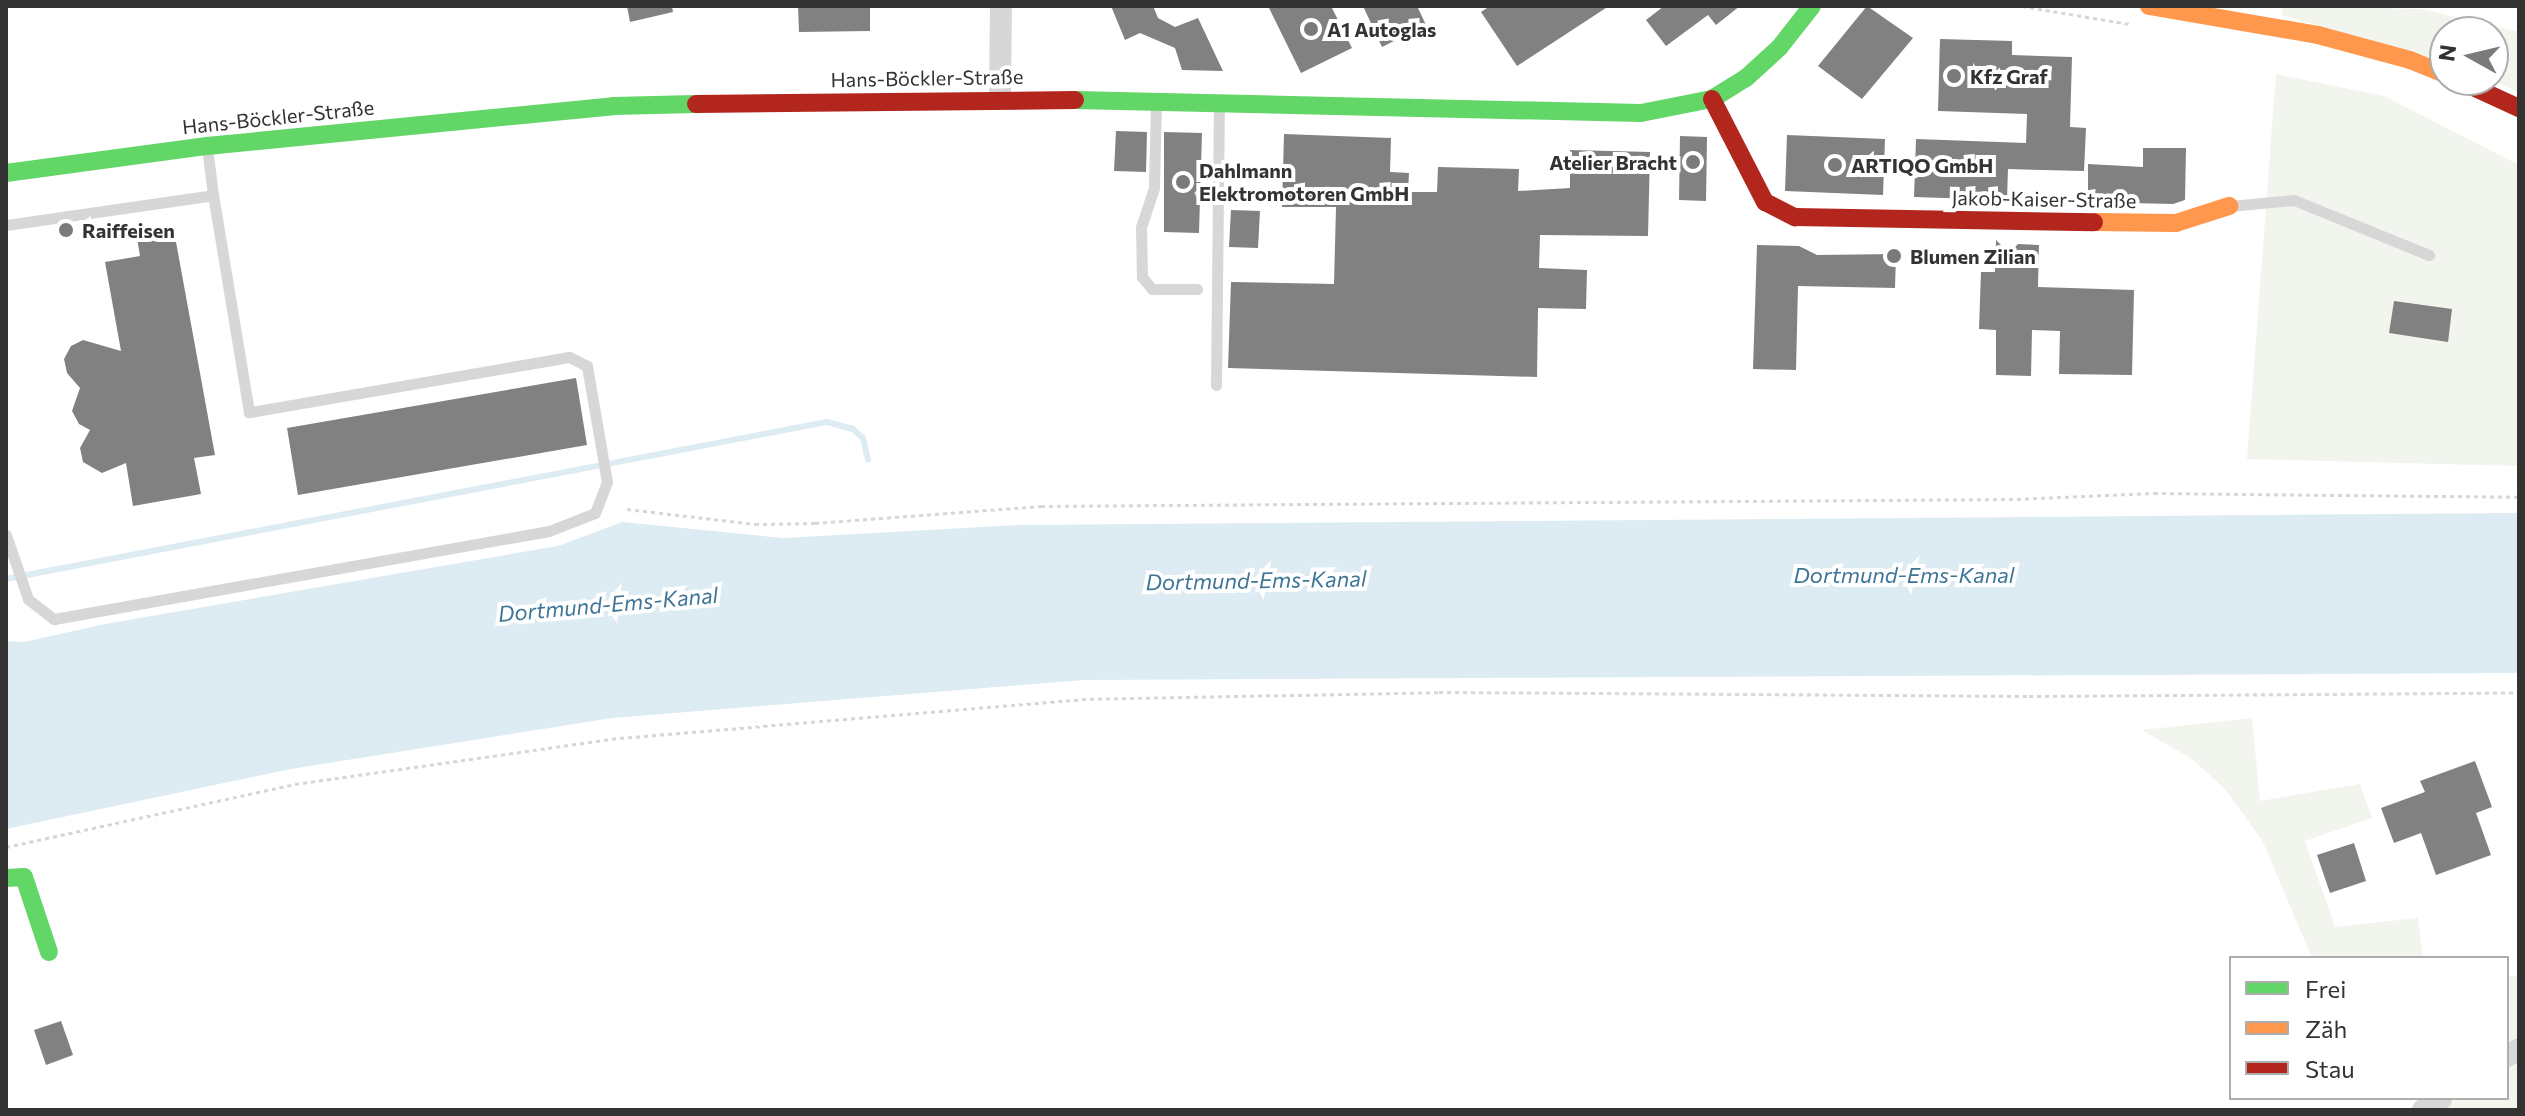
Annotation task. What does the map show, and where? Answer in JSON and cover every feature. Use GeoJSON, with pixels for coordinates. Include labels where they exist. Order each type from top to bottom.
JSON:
{"type":"FeatureCollection","features":[{"type":"Feature","properties":{"kind":"street"},"geometry":{"type":"LineString","coordinates":[[1000,98],[1001,6]]}},
{"type":"Feature","properties":{"kind":"street","name":"Hans-Böckler-Straße"},"geometry":{"type":"LineString","coordinates":[[6,173],[207,146],[613,106],[1000,98],[1220,101],[1604,114],[1681,108],[1712,99],[1746,78],[1779,48],[1812,6]]}},
{"type":"Feature","properties":{"kind":"street"},"geometry":{"type":"LineString","coordinates":[[2149,6],[2318,35],[2429,68]]}},
{"type":"Feature","properties":{"kind":"street"},"geometry":{"type":"LineString","coordinates":[[2493,96],[2519,108]]}},
{"type":"Feature","properties":{"kind":"street","name":"Jakob-Kaiser-Straße"},"geometry":{"type":"LineString","coordinates":[[1712,99],[1765,202],[1795,217],[2176,223],[2229,206]]}},
{"type":"Feature","properties":{"kind":"street"},"geometry":{"type":"LineString","coordinates":[[6,878],[24,877],[49,952]]}},
{"type":"Feature","properties":{"kind":"lane"},"geometry":{"type":"LineString","coordinates":[[1156,100],[1154,188],[1141,227],[1142,277],[1152,289],[1197,289]]}},
{"type":"Feature","properties":{"kind":"lane"},"geometry":{"type":"LineString","coordinates":[[1216,385],[1220,101]]}},
{"type":"Feature","properties":{"kind":"lane"},"geometry":{"type":"LineString","coordinates":[[6,535],[28,599],[54,619],[549,531],[595,513],[607,482],[605,468],[587,366],[569,357],[249,412],[207,146]]}},
{"type":"Feature","properties":{"kind":"lane"},"geometry":{"type":"LineString","coordinates":[[6,225],[213,195]]}},
{"type":"Feature","properties":{"kind":"lane","name":"Jakob-Kaiser-Straße"},"geometry":{"type":"LineString","coordinates":[[2229,206],[2267,199],[2294,200],[2429,255]]}},
{"type":"Feature","properties":{"kind":"path"},"geometry":{"type":"LineString","coordinates":[[627,509],[755,524],[815,523],[1041,506],[2017,499],[2154,493],[2519,497]]}},
{"type":"Feature","properties":{"kind":"path"},"geometry":{"type":"LineString","coordinates":[[6,847],[295,784],[620,738],[1082,699],[1439,692],[2029,696],[2519,693]]}},
{"type":"Feature","properties":{"kind":"shaded area"},"geometry":{"type":"Polygon","coordinates":[[[2283,6],[2422,9],[2452,16],[2429,16],[2429,57],[2282,15],[2283,6]]]}},
{"type":"Feature","properties":{"kind":"shaded area"},"geometry":{"type":"Polygon","coordinates":[[[2509,30],[2519,32],[2519,93],[2509,88],[2509,30]]]}},
{"type":"Feature","properties":{"kind":"shaded area"},"geometry":{"type":"Polygon","coordinates":[[[2276,74],[2384,96],[2519,165],[2519,466],[2247,459],[2276,74]]]}},
{"type":"Feature","properties":{"kind":"shaded area"},"geometry":{"type":"Polygon","coordinates":[[[2252,718],[2260,801],[2360,784],[2372,818],[2305,841],[2335,927],[2418,918],[2423,956],[2311,956],[2263,842],[2226,790],[2192,759],[2142,730],[2252,718]]]}},
{"type":"Feature","properties":{"kind":"shaded area"},"geometry":{"type":"Polygon","coordinates":[[[2509,975],[2519,976],[2519,1040],[2509,1047],[2509,975]]]}},
{"type":"Feature","properties":{"kind":"shaded area"},"geometry":{"type":"Polygon","coordinates":[[[2519,1056],[2519,1110],[2442,1110],[2456,1100],[2509,1100],[2509,1064],[2519,1056]]]}},
{"type":"Feature","properties":{"kind":"water","name":"Dortmund-Ems-Kanal"},"geometry":{"type":"Polygon","coordinates":[[[2519,513],[2519,673],[1084,680],[612,718],[291,769],[6,829],[6,641],[24,642],[105,624],[558,546],[622,522],[783,538],[1020,525],[2519,513]]]}},
{"type":"Feature","properties":{"kind":"building"},"geometry":{"type":"Polygon","coordinates":[[[627,6],[672,6],[673,12],[630,22],[627,6]]]}},
{"type":"Feature","properties":{"kind":"building"},"geometry":{"type":"Polygon","coordinates":[[[798,6],[870,6],[870,31],[799,32],[798,6]]]}},
{"type":"Feature","properties":{"kind":"building"},"geometry":{"type":"Polygon","coordinates":[[[1111,6],[1153,6],[1158,18],[1175,27],[1198,18],[1223,71],[1182,70],[1175,48],[1140,33],[1125,40],[1111,6]]]}},
{"type":"Feature","properties":{"kind":"building","name":"A1 Autoglas"},"geometry":{"type":"Polygon","coordinates":[[[1268,6],[1331,6],[1352,48],[1301,73],[1268,6]]]}},
{"type":"Feature","properties":{"kind":"building"},"geometry":{"type":"Polygon","coordinates":[[[1363,6],[1417,6],[1426,25],[1382,47],[1363,6]]]}},
{"type":"Feature","properties":{"kind":"building"},"geometry":{"type":"Polygon","coordinates":[[[1490,6],[1609,6],[1517,66],[1481,12],[1490,6]]]}},
{"type":"Feature","properties":{"kind":"building"},"geometry":{"type":"Polygon","coordinates":[[[1664,6],[1740,6],[1716,25],[1708,15],[1666,46],[1646,20],[1664,6]]]}},
{"type":"Feature","properties":{"kind":"building"},"geometry":{"type":"Polygon","coordinates":[[[1867,6],[1913,38],[1862,99],[1818,66],[1867,6]]]}},
{"type":"Feature","properties":{"kind":"building"},"geometry":{"type":"Polygon","coordinates":[[[1940,39],[2012,41],[2012,55],[2072,57],[2070,127],[2086,128],[2084,171],[2008,169],[2007,200],[1914,197],[1916,139],[2026,143],[2027,114],[1938,111],[1940,39]]]}},
{"type":"Feature","properties":{"kind":"building"},"geometry":{"type":"Polygon","coordinates":[[[1116,131],[1147,132],[1146,172],[1114,171],[1116,131]]]}},
{"type":"Feature","properties":{"kind":"building","name":"Dahlmann Elektromotoren GmbH"},"geometry":{"type":"Polygon","coordinates":[[[1164,132],[1202,133],[1199,233],[1164,232],[1164,132]]]}},
{"type":"Feature","properties":{"kind":"building"},"geometry":{"type":"Polygon","coordinates":[[[1284,134],[1391,138],[1390,172],[1409,173],[1408,192],[1437,192],[1438,167],[1519,169],[1518,191],[1570,188],[1570,150],[1650,152],[1648,236],[1540,235],[1539,268],[1587,270],[1586,309],[1538,308],[1537,377],[1228,368],[1231,282],[1334,284],[1336,207],[1282,207],[1284,134]]]}},
{"type":"Feature","properties":{"kind":"building","name":"ARTIQO GmbH"},"geometry":{"type":"Polygon","coordinates":[[[1787,135],[1885,139],[1883,195],[1785,191],[1787,135]]]}},
{"type":"Feature","properties":{"kind":"building","name":"Atelier Bracht"},"geometry":{"type":"Polygon","coordinates":[[[1680,136],[1707,137],[1706,201],[1679,200],[1680,136]]]}},
{"type":"Feature","properties":{"kind":"building"},"geometry":{"type":"Polygon","coordinates":[[[2143,148],[2186,148],[2185,200],[2173,204],[2088,202],[2088,164],[2143,167],[2143,148]]]}},
{"type":"Feature","properties":{"kind":"building"},"geometry":{"type":"Polygon","coordinates":[[[1231,210],[1260,211],[1258,248],[1229,247],[1231,210]]]}},
{"type":"Feature","properties":{"kind":"building"},"geometry":{"type":"Polygon","coordinates":[[[174,231],[215,455],[194,458],[201,494],[133,506],[126,463],[102,473],[83,462],[80,448],[90,430],[79,424],[72,411],[80,388],[67,373],[64,359],[71,346],[83,340],[121,351],[105,262],[140,256],[137,238],[174,231]]]}},
{"type":"Feature","properties":{"kind":"building"},"geometry":{"type":"Polygon","coordinates":[[[1996,240],[2009,253],[2018,244],[2039,245],[2038,287],[2134,290],[2132,375],[2059,374],[2060,331],[2032,330],[2031,376],[1996,375],[1996,330],[1979,329],[1981,272],[1995,272],[1996,240]]]}},
{"type":"Feature","properties":{"kind":"building"},"geometry":{"type":"Polygon","coordinates":[[[1757,245],[1799,246],[1817,255],[1896,254],[1895,288],[1798,286],[1796,370],[1753,369],[1757,245]]]}},
{"type":"Feature","properties":{"kind":"building"},"geometry":{"type":"Polygon","coordinates":[[[2394,301],[2452,309],[2448,342],[2389,333],[2394,301]]]}},
{"type":"Feature","properties":{"kind":"building"},"geometry":{"type":"Polygon","coordinates":[[[576,378],[587,445],[298,495],[287,428],[576,378]]]}},
{"type":"Feature","properties":{"kind":"building"},"geometry":{"type":"Polygon","coordinates":[[[2475,761],[2492,807],[2476,813],[2491,855],[2436,875],[2421,833],[2394,843],[2381,808],[2425,792],[2420,781],[2475,761]]]}},
{"type":"Feature","properties":{"kind":"building"},"geometry":{"type":"Polygon","coordinates":[[[2354,843],[2366,881],[2330,893],[2317,855],[2354,843]]]}},
{"type":"Feature","properties":{"kind":"building"},"geometry":{"type":"Polygon","coordinates":[[[61,1021],[73,1055],[46,1065],[34,1030],[61,1021]]]}},
{"type":"Feature","properties":{"kind":"waterway"},"geometry":{"type":"LineString","coordinates":[[6,579],[827,422],[853,429],[863,438],[868,459]]}},
{"type":"Feature","properties":{"kind":"traffic: fast"},"geometry":{"type":"LineString","coordinates":[[1075,100],[1641,113],[1712,99],[1746,78],[1779,48],[1812,6]]}},
{"type":"Feature","properties":{"kind":"traffic: fast"},"geometry":{"type":"LineString","coordinates":[[6,173],[207,146],[613,106],[696,104]]}},
{"type":"Feature","properties":{"kind":"traffic: fast"},"geometry":{"type":"LineString","coordinates":[[6,878],[24,877],[49,952]]}},
{"type":"Feature","properties":{"kind":"traffic: slow"},"geometry":{"type":"LineString","coordinates":[[2149,6],[2318,35],[2429,68]]}},
{"type":"Feature","properties":{"kind":"traffic: slow"},"geometry":{"type":"LineString","coordinates":[[2094,222],[2176,223],[2229,206]]}},
{"type":"Feature","properties":{"kind":"traffic: jam"},"geometry":{"type":"LineString","coordinates":[[2493,96],[2519,108]]}},
{"type":"Feature","properties":{"kind":"traffic: jam"},"geometry":{"type":"LineString","coordinates":[[1712,99],[1765,202],[1795,217],[2094,222]]}},
{"type":"Feature","properties":{"kind":"traffic: jam"},"geometry":{"type":"LineString","coordinates":[[696,104],[1075,100]]}},
{"type":"Feature","properties":{"kind":"place","name":"A1 Autoglas"},"geometry":{"type":"Point","coordinates":[1311,29]}},
{"type":"Feature","properties":{"kind":"place","name":"Kfz Graf"},"geometry":{"type":"Point","coordinates":[1954,76]}},
{"type":"Feature","properties":{"kind":"place","name":"Atelier Bracht"},"geometry":{"type":"Point","coordinates":[1693,162]}},
{"type":"Feature","properties":{"kind":"place","name":"ARTIQO GmbH"},"geometry":{"type":"Point","coordinates":[1835,165]}},
{"type":"Feature","properties":{"kind":"place","name":"Dahlmann Elektromotoren GmbH"},"geometry":{"type":"Point","coordinates":[1183,182]}},
{"type":"Feature","properties":{"kind":"place","name":"Raiffeisen"},"geometry":{"type":"Point","coordinates":[66,230]}},
{"type":"Feature","properties":{"kind":"place","name":"Blumen Zilian"},"geometry":{"type":"Point","coordinates":[1894,256]}}]}
